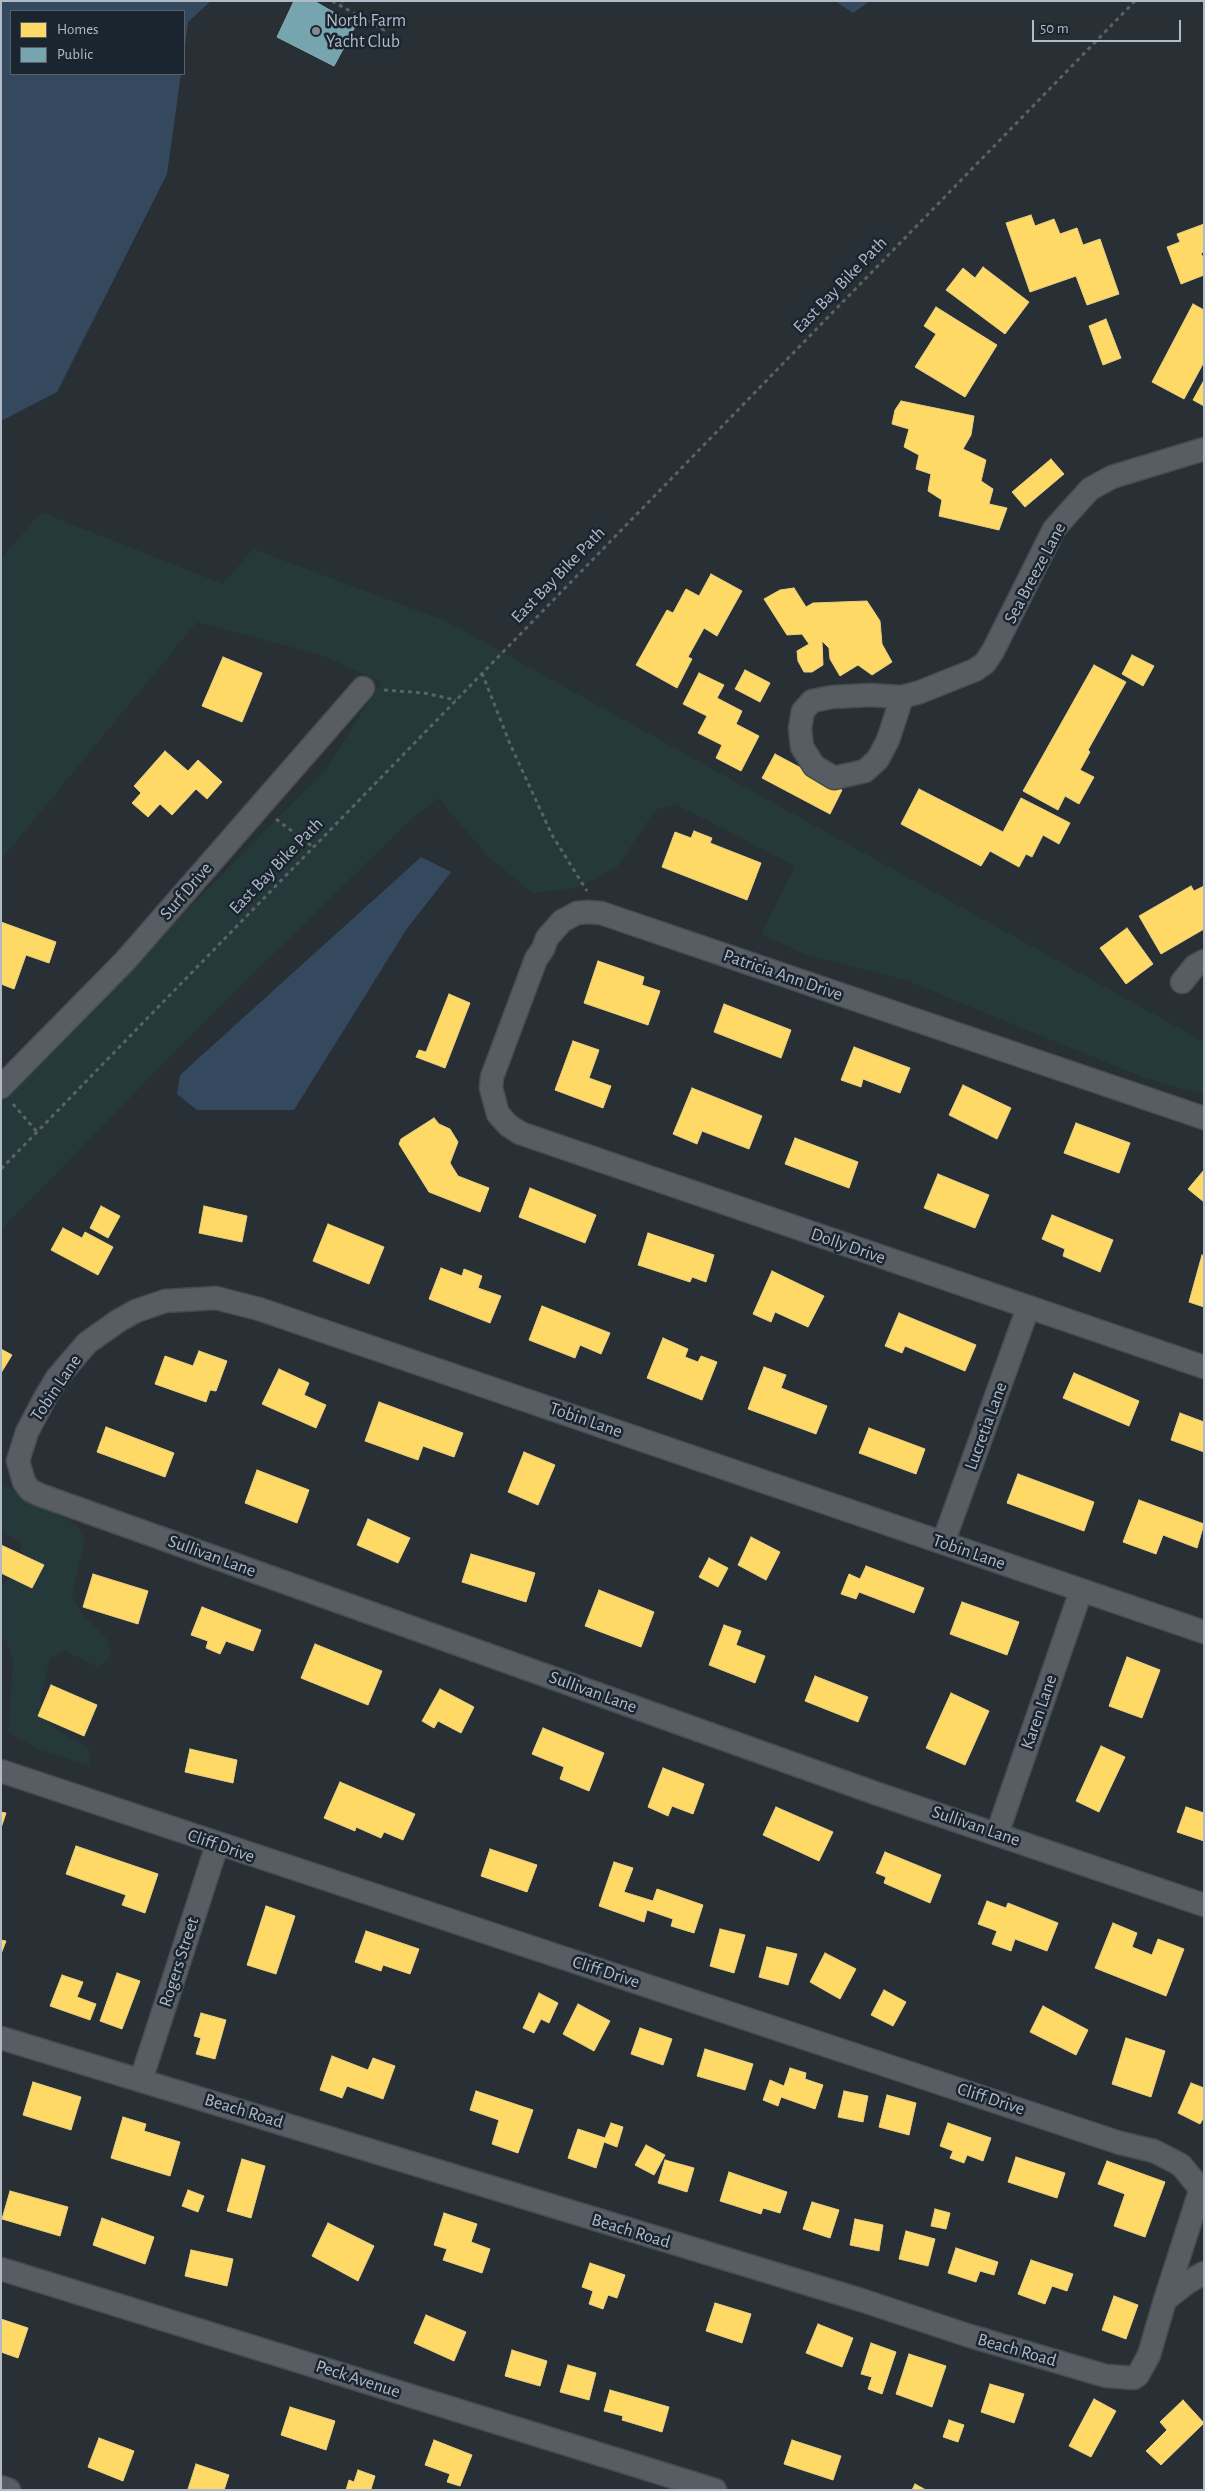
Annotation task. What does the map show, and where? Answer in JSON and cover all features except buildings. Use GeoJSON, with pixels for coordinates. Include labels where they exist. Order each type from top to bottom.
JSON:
{"type":"FeatureCollection","features":[{"type":"Feature","properties":{"kind":"street","name":"Sea Breeze Lane"},"geometry":{"type":"LineString","coordinates":[[902,697],[888,740],[878,760],[865,771],[834,778],[814,766],[802,747],[800,728],[803,711],[812,700],[872,695],[902,697],[920,692],[975,670],[985,663],[1016,607],[1054,529],[1090,489],[1112,477],[1204,449]]}},
{"type":"Feature","properties":{"kind":"street","name":"Surf Drive"},"geometry":{"type":"LineString","coordinates":[[4,1092],[125,961],[363,688]]}},
{"type":"Feature","properties":{"kind":"street","name":"Patricia Ann Drive"},"geometry":{"type":"LineString","coordinates":[[498,1114],[490,1088],[492,1077],[536,959],[543,949],[547,938],[562,921],[577,913],[601,913],[1204,1118]]}},
{"type":"Feature","properties":{"kind":"street"},"geometry":{"type":"LineString","coordinates":[[1182,982],[1195,966],[1204,961]]}},
{"type":"Feature","properties":{"kind":"street","name":"Dolly Drive"},"geometry":{"type":"LineString","coordinates":[[498,1114],[508,1125],[520,1133],[1204,1367]]}},
{"type":"Feature","properties":{"kind":"street","name":"Tobin Lane"},"geometry":{"type":"LineString","coordinates":[[23,1447],[27,1432],[57,1378],[87,1343],[102,1331],[136,1311],[165,1301],[216,1298],[259,1309],[1204,1632]]}},
{"type":"Feature","properties":{"kind":"street","name":"Lucretia Lane"},"geometry":{"type":"LineString","coordinates":[[943,1544],[1028,1308]]}},
{"type":"Feature","properties":{"kind":"street","name":"Sullivan Lane"},"geometry":{"type":"LineString","coordinates":[[23,1447],[18,1461],[19,1471],[30,1490],[40,1495],[875,1793],[1204,1905]]}},
{"type":"Feature","properties":{"kind":"street","name":"Karen Lane"},"geometry":{"type":"LineString","coordinates":[[997,1834],[1081,1591]]}},
{"type":"Feature","properties":{"kind":"street","name":"Cliff Drive"},"geometry":{"type":"LineString","coordinates":[[1,1771],[1120,2143],[1154,2151],[1181,2165],[1202,2191],[1165,2300]]}},
{"type":"Feature","properties":{"kind":"street","name":"Rogers Street"},"geometry":{"type":"LineString","coordinates":[[141,2080],[217,1844]]}},
{"type":"Feature","properties":{"kind":"street","name":"Beach Road"},"geometry":{"type":"LineString","coordinates":[[1,2038],[861,2300],[970,2336],[1106,2376],[1134,2378],[1138,2375],[1149,2355],[1165,2300]]}},
{"type":"Feature","properties":{"kind":"street","name":"Peck Avenue"},"geometry":{"type":"LineString","coordinates":[[1,2269],[715,2490]]}},
{"type":"Feature","properties":{"kind":"street"},"geometry":{"type":"LineString","coordinates":[[1165,2300],[1188,2282],[1204,2273]]}},
{"type":"Feature","properties":{"kind":"street"},"geometry":{"type":"LineString","coordinates":[[1,2487],[9,2490]]}},
{"type":"Feature","properties":{"kind":"path"},"geometry":{"type":"LineString","coordinates":[[332,1],[384,30],[385,26]]}},
{"type":"Feature","properties":{"kind":"path","name":"East Bay Bike Path"},"geometry":{"type":"LineString","coordinates":[[1,1169],[1135,1]]}},
{"type":"Feature","properties":{"kind":"path"},"geometry":{"type":"LineString","coordinates":[[482,673],[510,744],[552,835],[601,913]]}},
{"type":"Feature","properties":{"kind":"path"},"geometry":{"type":"LineString","coordinates":[[363,688],[424,693],[456,700]]}},
{"type":"Feature","properties":{"kind":"path"},"geometry":{"type":"LineString","coordinates":[[260,807],[313,847]]}},
{"type":"Feature","properties":{"kind":"path"},"geometry":{"type":"LineString","coordinates":[[4,1092],[37,1132]]}},
{"type":"Feature","properties":{"kind":"green space"},"geometry":{"type":"Polygon","coordinates":[[[41,512],[223,584],[253,549],[446,621],[1204,1042],[1204,1095],[1139,1076],[908,981],[804,954],[761,934],[795,866],[675,804],[655,810],[617,867],[576,888],[533,893],[489,857],[438,798],[405,825],[194,1032],[1,1230],[1,1099],[325,770],[381,682],[321,655],[197,622],[1,860],[1,559],[41,512]]]}},
{"type":"Feature","properties":{"kind":"green space"},"geometry":{"type":"Polygon","coordinates":[[[1,1484],[76,1524],[85,1540],[72,1595],[80,1611],[106,1638],[112,1656],[98,1667],[65,1651],[50,1659],[40,1698],[43,1717],[56,1730],[89,1748],[90,1766],[39,1750],[8,1732],[13,1660],[6,1640],[1,1641],[1,1585],[14,1576],[22,1560],[21,1542],[1,1532],[1,1484]]]}},
{"type":"Feature","properties":{"kind":"water"},"geometry":{"type":"Polygon","coordinates":[[[1,1],[211,1],[188,22],[185,46],[185,10],[10,10],[10,75],[181,75],[167,174],[57,392],[1,421],[1,1]]]}},
{"type":"Feature","properties":{"kind":"water"},"geometry":{"type":"Polygon","coordinates":[[[835,1],[870,1],[853,13],[835,1]]]}},
{"type":"Feature","properties":{"kind":"water"},"geometry":{"type":"Polygon","coordinates":[[[421,857],[451,872],[406,930],[294,1110],[197,1110],[177,1094],[180,1075],[421,857]]]}},
{"type":"Feature","properties":{"kind":"place","name":"North Farm Yacht Club"},"geometry":{"type":"Point","coordinates":[316,31]}}]}
